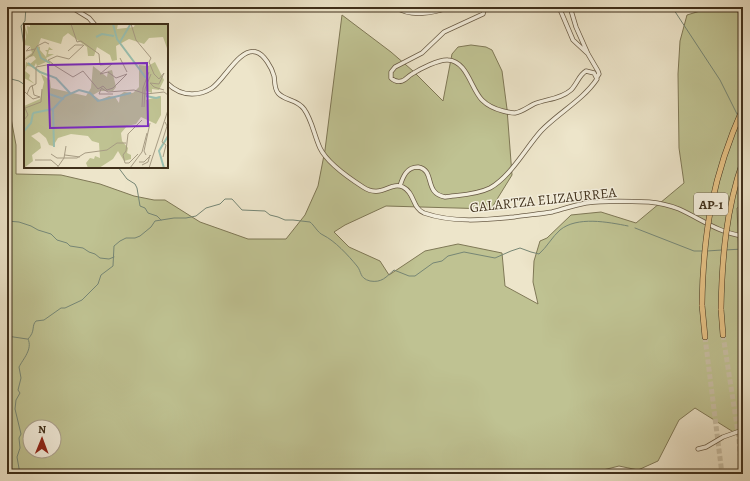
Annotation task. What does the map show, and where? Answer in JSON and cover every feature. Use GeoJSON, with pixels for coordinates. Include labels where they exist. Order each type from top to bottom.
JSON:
{"type":"FeatureCollection","features":[{"type":"Feature","properties":{"kind":"highway","name":"AP-1"},"geometry":{"type":"LineString","coordinates":[[705,337],[702,305],[704,253],[713,192],[723,158],[743,108]]}},
{"type":"Feature","properties":{"kind":"highway","name":"AP-1"},"geometry":{"type":"LineString","coordinates":[[723,335],[722,269],[726,227],[743,161]]}},
{"type":"Feature","properties":{"kind":"street"},"geometry":{"type":"LineString","coordinates":[[72,7],[89,18],[94,24]]}},
{"type":"Feature","properties":{"kind":"street"},"geometry":{"type":"LineString","coordinates":[[395,7],[405,12],[424,14],[451,7]]}},
{"type":"Feature","properties":{"kind":"street"},"geometry":{"type":"LineString","coordinates":[[485,7],[483,14],[444,32],[422,53],[395,67],[391,72],[390,77],[397,82],[403,81],[417,71],[441,61],[458,62],[476,92],[486,104],[505,112],[515,113],[567,92],[574,87],[582,74],[586,71],[592,71],[597,77]]}},
{"type":"Feature","properties":{"kind":"street"},"geometry":{"type":"LineString","coordinates":[[559,7],[573,40],[588,54]]}},
{"type":"Feature","properties":{"kind":"street"},"geometry":{"type":"LineString","coordinates":[[570,7],[576,27],[588,54],[598,71],[599,74],[597,77]]}},
{"type":"Feature","properties":{"kind":"street"},"geometry":{"type":"LineString","coordinates":[[168,84],[172,88],[183,93],[195,94],[208,90],[217,84],[238,58],[248,52],[257,52],[271,68],[274,74],[277,91],[283,96],[297,102],[304,109],[320,148],[330,161],[350,178],[370,191],[377,192],[400,186]]}},
{"type":"Feature","properties":{"kind":"street","name":"GALARTZA ELIZAURREA"},"geometry":{"type":"LineString","coordinates":[[597,77],[591,87],[542,130],[515,163],[496,184],[490,188],[476,193],[445,197],[440,196],[433,191],[425,170],[418,167],[412,168],[406,173],[400,186],[412,195],[415,205],[419,210],[434,216],[474,220],[551,212],[583,204],[601,202],[647,202],[674,207],[722,232],[743,236]]}},
{"type":"Feature","properties":{"kind":"street"},"geometry":{"type":"LineString","coordinates":[[698,449],[706,447],[723,436],[740,431]]}},
{"type":"Feature","properties":{"kind":"green space"},"geometry":{"type":"Polygon","coordinates":[[[713,7],[730,7],[743,16],[743,205],[737,208],[740,283],[743,283],[743,438],[695,408],[679,420],[658,461],[638,470],[619,466],[587,474],[7,474],[7,109],[10,113],[16,145],[16,174],[61,175],[100,184],[134,196],[154,200],[165,200],[200,222],[248,239],[286,239],[305,215],[318,186],[325,150],[342,15],[391,52],[413,71],[443,101],[452,54],[458,47],[471,45],[486,47],[492,50],[502,71],[507,109],[512,175],[491,209],[386,206],[345,225],[334,232],[349,247],[380,261],[389,275],[425,251],[458,244],[502,253],[505,286],[538,304],[533,282],[534,261],[540,241],[547,238],[571,215],[601,212],[636,223],[684,183],[679,148],[678,74],[680,41],[687,15],[713,7]]]}},
{"type":"Feature","properties":{"kind":"waterway"},"geometry":{"type":"LineString","coordinates":[[24,46],[21,26],[25,21],[26,7]]}},
{"type":"Feature","properties":{"kind":"waterway"},"geometry":{"type":"LineString","coordinates":[[672,7],[720,80],[738,116]]}},
{"type":"Feature","properties":{"kind":"waterway"},"geometry":{"type":"LineString","coordinates":[[7,78],[19,81],[24,84]]}},
{"type":"Feature","properties":{"kind":"waterway"},"geometry":{"type":"LineString","coordinates":[[740,121],[743,128]]}},
{"type":"Feature","properties":{"kind":"waterway"},"geometry":{"type":"LineString","coordinates":[[119,168],[127,179],[135,184],[140,206],[145,208],[148,213],[157,216],[161,220]]}},
{"type":"Feature","properties":{"kind":"waterway"},"geometry":{"type":"LineString","coordinates":[[28,339],[32,334],[36,321],[44,320],[61,308],[65,308],[82,300],[98,284],[101,275],[113,266],[114,246],[120,241],[126,238],[135,238],[140,236],[151,227],[155,221],[196,216],[206,208],[220,204],[225,199],[232,199],[242,210],[265,211],[270,215],[285,220],[310,222],[319,233],[337,245],[359,268],[361,275],[366,280],[370,281],[384,279],[394,270],[409,276],[415,276],[433,263],[442,261],[448,256],[464,252],[495,258],[520,248],[539,254],[560,230],[575,223],[593,221],[628,226]]}},
{"type":"Feature","properties":{"kind":"waterway"},"geometry":{"type":"LineString","coordinates":[[7,221],[19,222],[31,226],[51,234],[57,240],[67,243],[70,246],[83,248],[100,258],[109,259],[114,257]]}},
{"type":"Feature","properties":{"kind":"waterway"},"geometry":{"type":"LineString","coordinates":[[635,228],[694,251],[702,251]]}},
{"type":"Feature","properties":{"kind":"waterway"},"geometry":{"type":"LineString","coordinates":[[725,250],[743,249]]}},
{"type":"Feature","properties":{"kind":"waterway"},"geometry":{"type":"LineString","coordinates":[[707,251],[722,250]]}},
{"type":"Feature","properties":{"kind":"waterway"},"geometry":{"type":"LineString","coordinates":[[7,336],[27,339]]}},
{"type":"Feature","properties":{"kind":"waterway"},"geometry":{"type":"LineString","coordinates":[[20,474],[17,457],[20,448],[19,438],[21,434],[15,409],[16,400],[20,393],[18,390],[21,378],[19,367],[28,350],[28,339]]}},
{"type":"Feature","properties":{"kind":"tunnel"},"geometry":{"type":"LineString","coordinates":[[723,335],[739,439],[742,474]]}},
{"type":"Feature","properties":{"kind":"tunnel"},"geometry":{"type":"LineString","coordinates":[[705,337],[722,474]]}}]}
